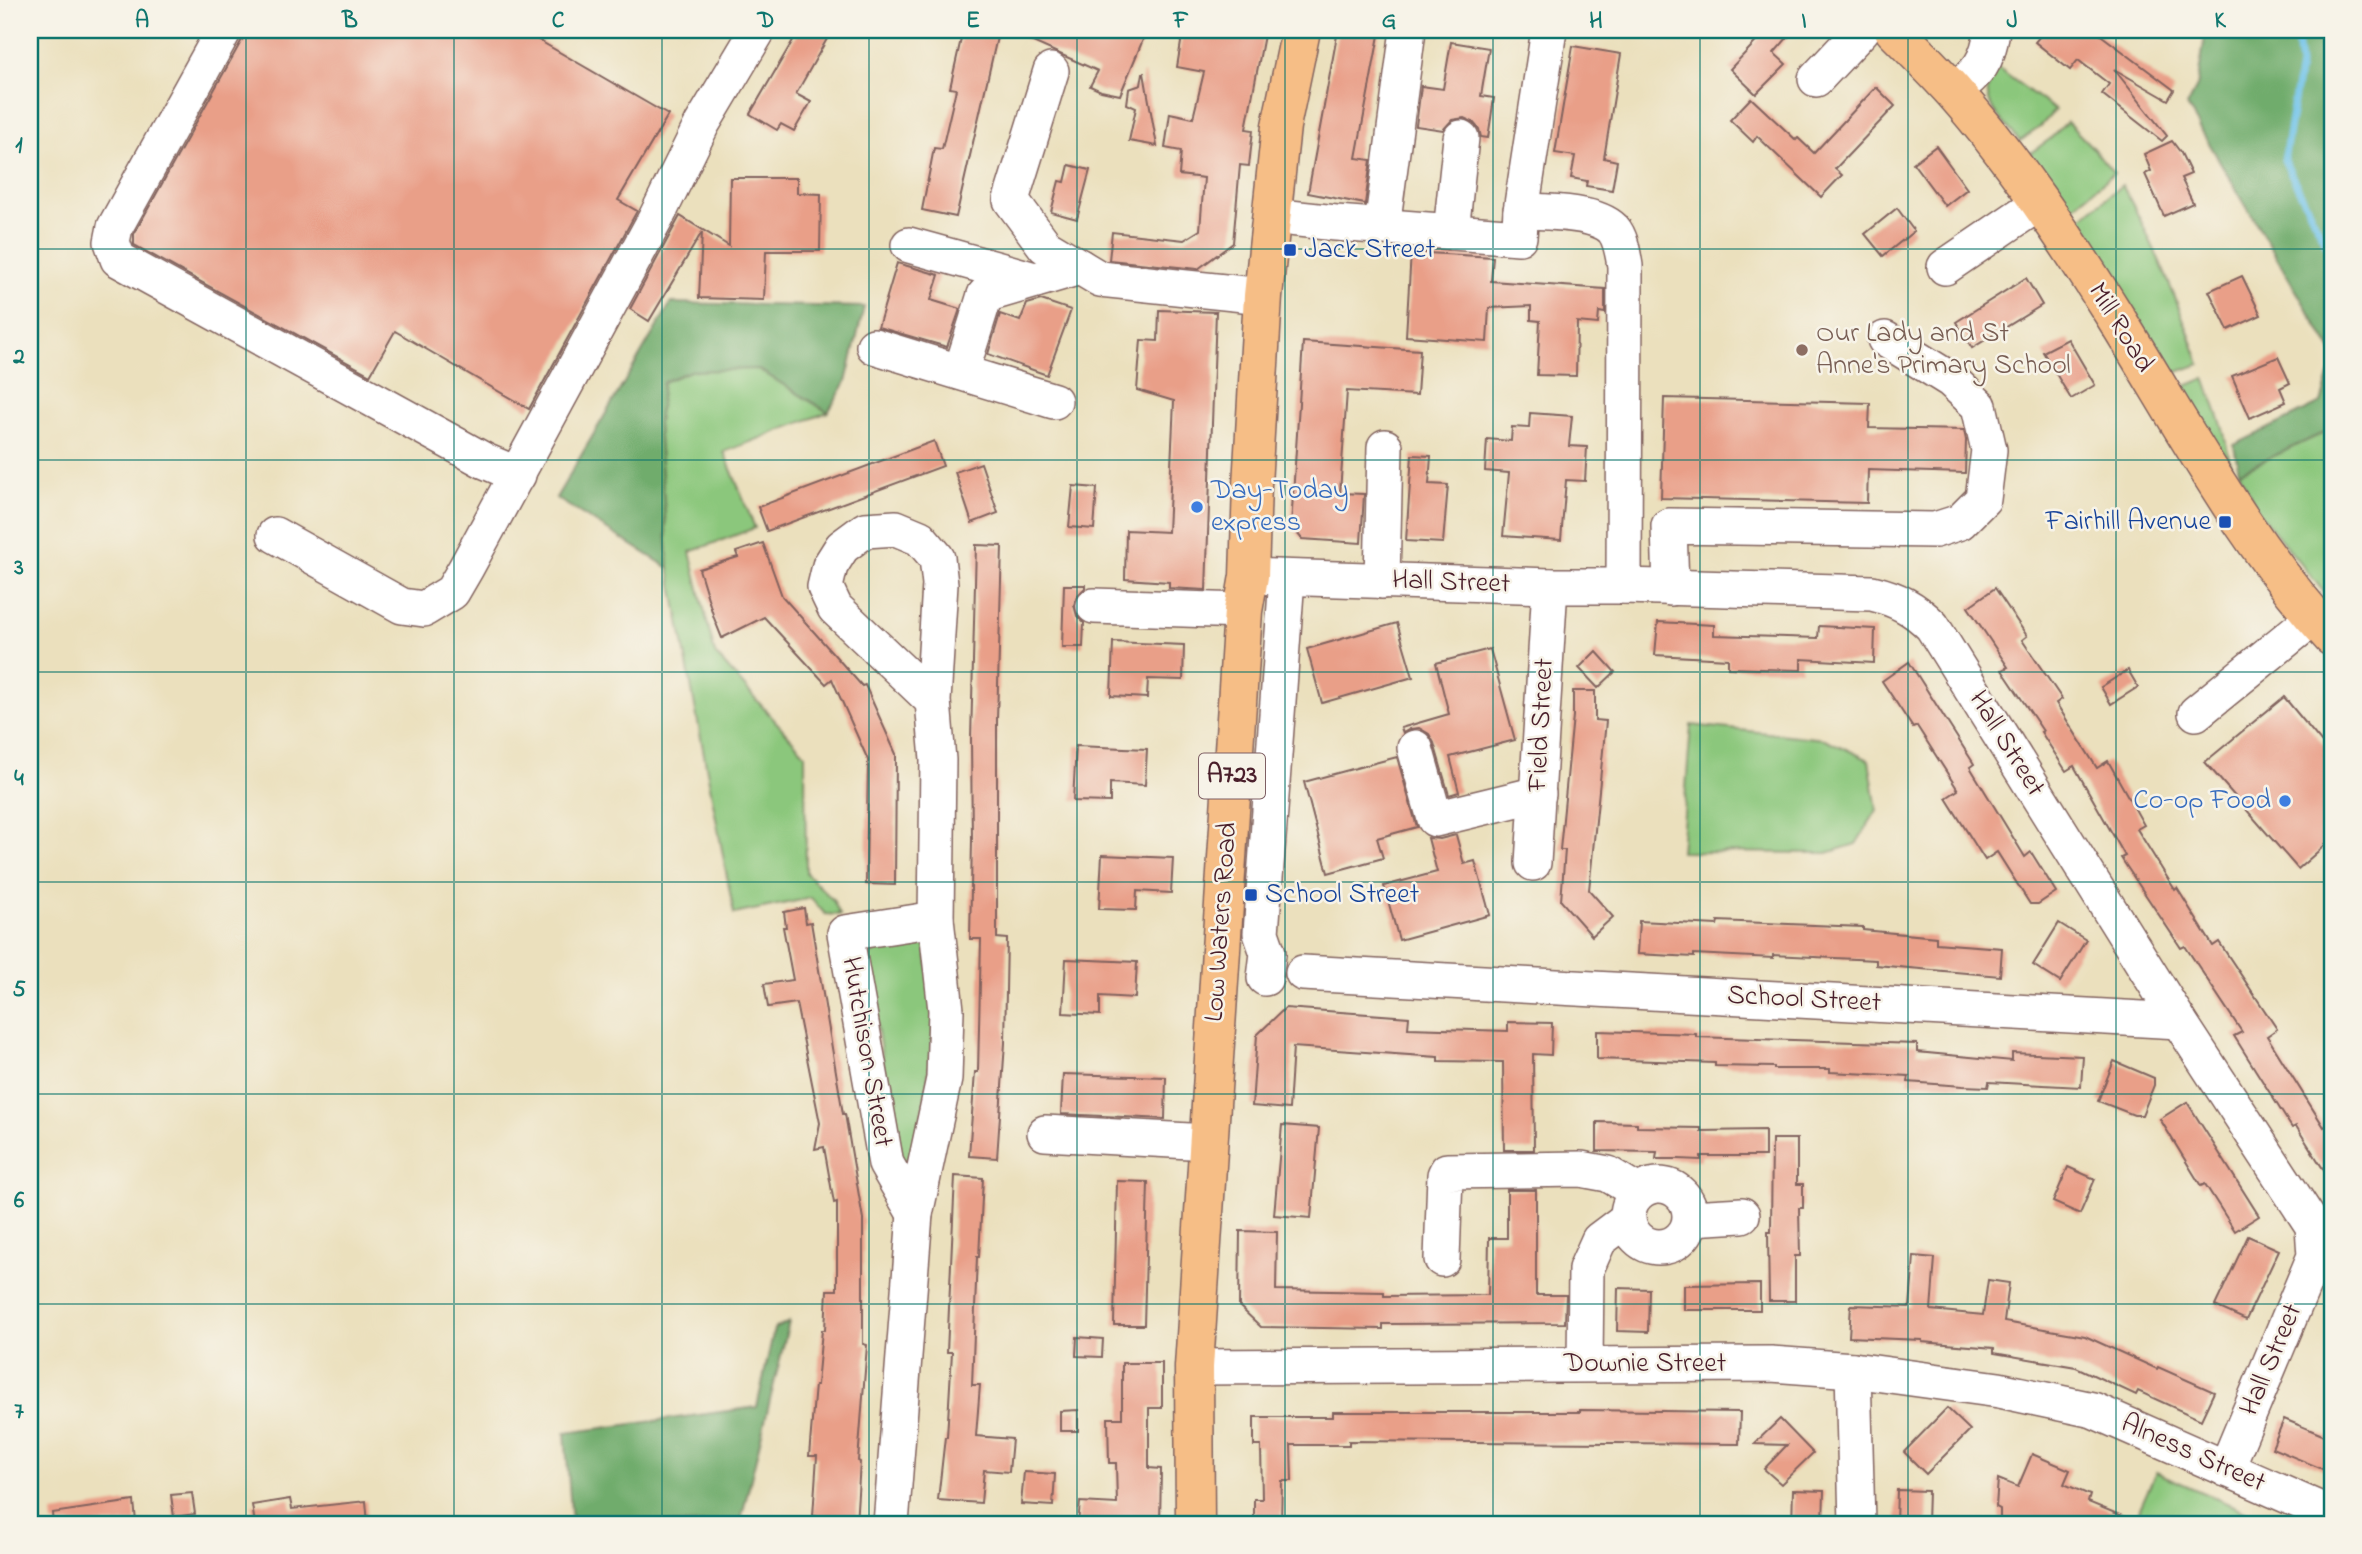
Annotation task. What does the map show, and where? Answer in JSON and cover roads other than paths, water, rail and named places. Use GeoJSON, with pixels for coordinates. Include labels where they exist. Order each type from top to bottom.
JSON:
{"type":"FeatureCollection","features":[{"type":"Feature","properties":{"kind":"main road","name":"Low Waters Road"},"geometry":{"type":"LineString","coordinates":[[1195,1524],[1194,1367],[1246,593],[1263,296],[1281,126],[1301,30]]}},
{"type":"Feature","properties":{"kind":"main road","name":"Mill Road"},"geometry":{"type":"LineString","coordinates":[[1894,30],[1954,91],[2039,203],[2115,317],[2188,441],[2239,520],[2323,627]]}},
{"type":"Feature","properties":{"kind":"street"},"geometry":{"type":"LineString","coordinates":[[224,30],[115,227],[112,242],[117,259],[485,461],[518,475]]}},
{"type":"Feature","properties":{"kind":"street"},"geometry":{"type":"LineString","coordinates":[[275,535],[402,606],[425,609],[452,592],[656,218],[702,124],[758,30]]}},
{"type":"Feature","properties":{"kind":"street"},"geometry":{"type":"LineString","coordinates":[[1382,227],[1408,30]]}},
{"type":"Feature","properties":{"kind":"street"},"geometry":{"type":"LineString","coordinates":[[1520,224],[1549,30]]}},
{"type":"Feature","properties":{"kind":"street"},"geometry":{"type":"LineString","coordinates":[[1816,79],[1862,30]]}},
{"type":"Feature","properties":{"kind":"street"},"geometry":{"type":"LineString","coordinates":[[1954,91],[1975,76],[1989,52],[1992,30]]}},
{"type":"Feature","properties":{"kind":"street"},"geometry":{"type":"LineString","coordinates":[[1051,71],[1011,200],[1045,246],[1100,279],[1263,296]]}},
{"type":"Feature","properties":{"kind":"street"},"geometry":{"type":"LineString","coordinates":[[1451,232],[1461,138]]}},
{"type":"Feature","properties":{"kind":"street"},"geometry":{"type":"LineString","coordinates":[[1945,267],[2039,203]]}},
{"type":"Feature","properties":{"kind":"street"},"geometry":{"type":"LineString","coordinates":[[1271,216],[1451,232],[1586,215],[1612,228],[1622,246],[1625,266],[1624,586]]}},
{"type":"Feature","properties":{"kind":"street"},"geometry":{"type":"LineString","coordinates":[[909,245],[1035,280]]}},
{"type":"Feature","properties":{"kind":"street"},"geometry":{"type":"LineString","coordinates":[[961,372],[985,295],[1080,267]]}},
{"type":"Feature","properties":{"kind":"street"},"geometry":{"type":"LineString","coordinates":[[1671,588],[1669,526],[1935,530],[1960,522],[1983,499],[1989,450],[1979,406],[1951,380],[1885,339]]}},
{"type":"Feature","properties":{"kind":"street"},"geometry":{"type":"LineString","coordinates":[[874,346],[1054,401]]}},
{"type":"Feature","properties":{"kind":"street"},"geometry":{"type":"LineString","coordinates":[[1382,581],[1385,447]]}},
{"type":"Feature","properties":{"kind":"street","name":"Hutchison Street"},"geometry":{"type":"LineString","coordinates":[[891,1524],[915,1214],[944,1079],[946,1010],[936,919],[938,760],[933,701],[940,584],[936,558],[920,538],[896,527],[865,530],[842,547],[830,566],[825,587],[835,608],[933,701]]}},
{"type":"Feature","properties":{"kind":"street","name":"Hall Street"},"geometry":{"type":"LineString","coordinates":[[1094,606],[1246,593],[1287,578],[1872,593],[1895,599],[1917,611],[1932,626],[2179,1021],[2313,1226],[2315,1256],[2226,1469]]}},
{"type":"Feature","properties":{"kind":"street","name":"Low Waters Road"},"geometry":{"type":"LineString","coordinates":[[1265,978],[1268,953],[1261,933],[1287,578]]}},
{"type":"Feature","properties":{"kind":"street","name":"Field Street"},"geometry":{"type":"LineString","coordinates":[[1533,863],[1550,586]]}},
{"type":"Feature","properties":{"kind":"street"},"geometry":{"type":"LineString","coordinates":[[2196,713],[2323,627]]}},
{"type":"Feature","properties":{"kind":"street"},"geometry":{"type":"LineString","coordinates":[[1415,748],[1435,819],[1538,794]]}},
{"type":"Feature","properties":{"kind":"street","name":"Hutchison Street"},"geometry":{"type":"LineString","coordinates":[[915,1214],[886,1164],[845,933],[936,919]]}},
{"type":"Feature","properties":{"kind":"street","name":"School Street"},"geometry":{"type":"LineString","coordinates":[[1304,973],[2179,1021]]}},
{"type":"Feature","properties":{"kind":"street"},"geometry":{"type":"LineString","coordinates":[[1045,1133],[1208,1142]]}},
{"type":"Feature","properties":{"kind":"street"},"geometry":{"type":"LineString","coordinates":[[1442,1259],[1447,1171],[1581,1169],[1608,1174],[1632,1205],[1633,1234],[1645,1244],[1660,1248],[1674,1244],[1686,1234],[1691,1218],[1689,1204],[1681,1192],[1667,1185],[1652,1185],[1632,1205],[1599,1240],[1586,1269],[1585,1364]]}},
{"type":"Feature","properties":{"kind":"street"},"geometry":{"type":"LineString","coordinates":[[1691,1218],[1742,1215]]}},
{"type":"Feature","properties":{"kind":"street","name":"Downie Street"},"geometry":{"type":"LineString","coordinates":[[1194,1367],[1772,1364],[1853,1370],[1999,1390],[2093,1410]]}},
{"type":"Feature","properties":{"kind":"street"},"geometry":{"type":"LineString","coordinates":[[1853,1370],[1857,1524]]}},
{"type":"Feature","properties":{"kind":"street","name":"Alness Street"},"geometry":{"type":"LineString","coordinates":[[2093,1410],[2332,1515]]}},
{"type":"Feature","properties":{"kind":"waterway"},"geometry":{"type":"LineString","coordinates":[[2296,30],[2300,66],[2284,160],[2332,253]]}},
{"type":"Feature","properties":{"kind":"place","name":"Jack Street"},"geometry":{"type":"Point","coordinates":[1290,250]}},
{"type":"Feature","properties":{"kind":"place","name":"Our Lady and St Anne's Primary School"},"geometry":{"type":"Point","coordinates":[1802,350]}},
{"type":"Feature","properties":{"kind":"place","name":"Day-Today express"},"geometry":{"type":"Point","coordinates":[1197,507]}},
{"type":"Feature","properties":{"kind":"place","name":"Fairhill Avenue"},"geometry":{"type":"Point","coordinates":[2225,522]}},
{"type":"Feature","properties":{"kind":"place","name":"Co-op Food"},"geometry":{"type":"Point","coordinates":[2285,801]}},
{"type":"Feature","properties":{"kind":"place","name":"School Street"},"geometry":{"type":"Point","coordinates":[1251,895]}}]}
